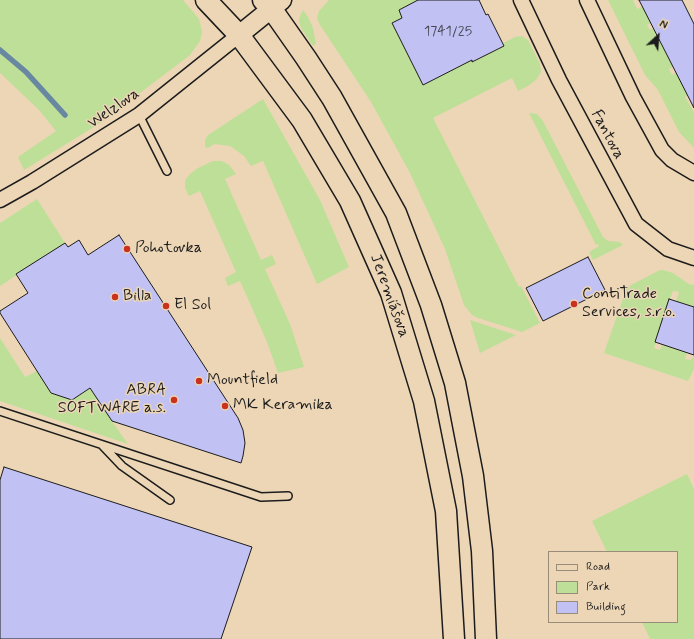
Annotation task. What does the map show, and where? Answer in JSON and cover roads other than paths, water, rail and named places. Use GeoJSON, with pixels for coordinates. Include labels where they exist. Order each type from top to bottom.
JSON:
{"type":"FeatureCollection","features":[{"type":"Feature","properties":{"kind":"main road","name":"Jeremiášova"},"geometry":{"type":"LineString","coordinates":[[206,0],[239,35],[302,120],[350,201],[391,293],[424,401],[446,511],[454,639]]}},
{"type":"Feature","properties":{"kind":"main road"},"geometry":{"type":"LineString","coordinates":[[272,3],[332,98],[396,213],[431,305],[455,383],[473,476],[482,551],[486,639]]}},
{"type":"Feature","properties":{"kind":"street","name":"Fantova"},"geometry":{"type":"LineString","coordinates":[[520,0],[559,80],[636,224],[668,249],[694,258]]}},
{"type":"Feature","properties":{"kind":"street"},"geometry":{"type":"LineString","coordinates":[[587,0],[633,97],[662,150],[672,160],[694,173]]}},
{"type":"Feature","properties":{"kind":"street"},"geometry":{"type":"LineString","coordinates":[[239,35],[272,3]]}},
{"type":"Feature","properties":{"kind":"street","name":"Welzlova"},"geometry":{"type":"LineString","coordinates":[[0,200],[32,182],[139,115],[239,35]]}},
{"type":"Feature","properties":{"kind":"lane"},"geometry":{"type":"LineString","coordinates":[[139,115],[167,171]]}},
{"type":"Feature","properties":{"kind":"lane"},"geometry":{"type":"LineString","coordinates":[[0,411],[262,497],[288,496]]}},
{"type":"Feature","properties":{"kind":"lane"},"geometry":{"type":"LineString","coordinates":[[102,444],[122,466],[170,500]]}},
{"type":"Feature","properties":{"kind":"waterway"},"geometry":{"type":"LineString","coordinates":[[0,50],[26,72],[65,115]]}},
{"type":"Feature","properties":{"kind":"place","name":"Pohotovka"},"geometry":{"type":"Point","coordinates":[127,249]}},
{"type":"Feature","properties":{"kind":"place","name":"Billa"},"geometry":{"type":"Point","coordinates":[115,297]}},
{"type":"Feature","properties":{"kind":"place","name":"ContiTrade Services, s.r.o."},"geometry":{"type":"Point","coordinates":[574,304]}},
{"type":"Feature","properties":{"kind":"place","name":"El Sol"},"geometry":{"type":"Point","coordinates":[166,306]}},
{"type":"Feature","properties":{"kind":"place","name":"Mountfield"},"geometry":{"type":"Point","coordinates":[199,381]}},
{"type":"Feature","properties":{"kind":"place","name":"ABRA SOFTWARE a.s."},"geometry":{"type":"Point","coordinates":[174,400]}},
{"type":"Feature","properties":{"kind":"place","name":"MK Keramika"},"geometry":{"type":"Point","coordinates":[225,406]}}]}
